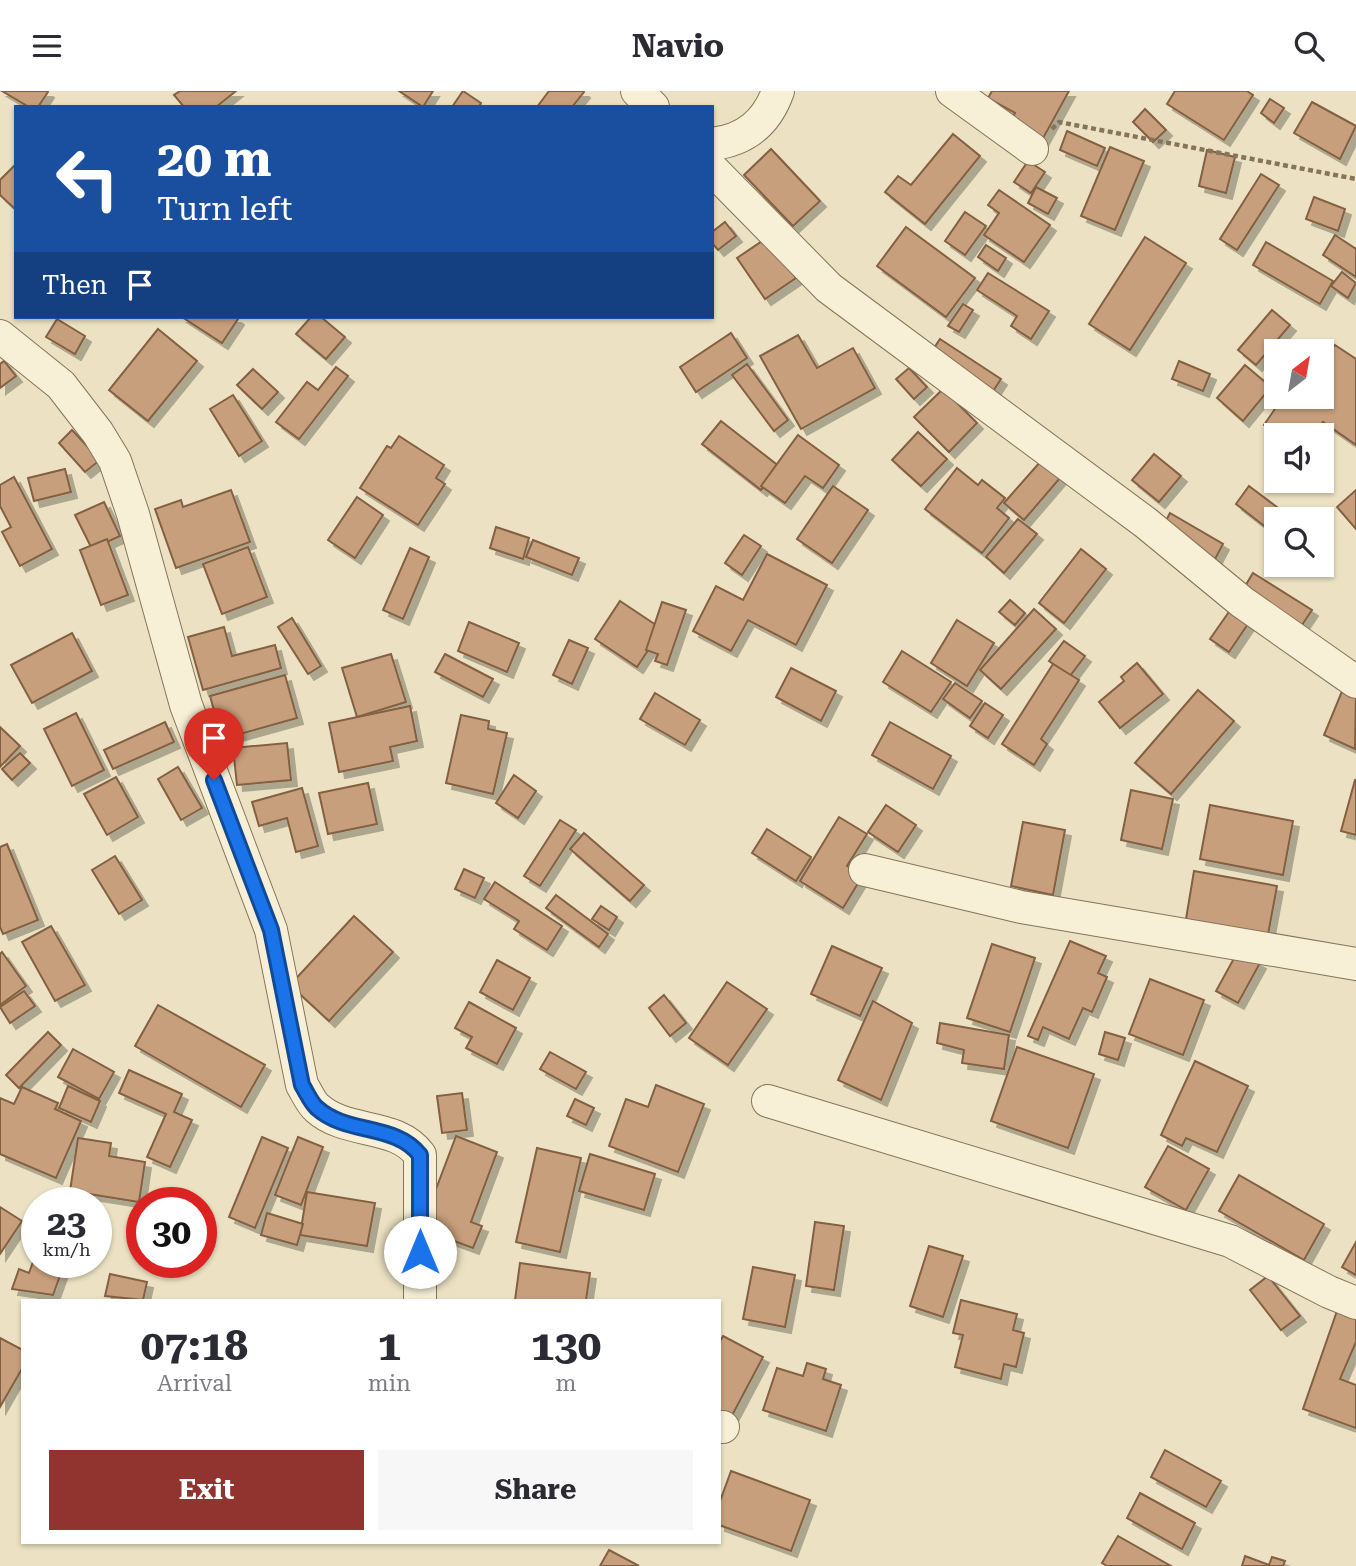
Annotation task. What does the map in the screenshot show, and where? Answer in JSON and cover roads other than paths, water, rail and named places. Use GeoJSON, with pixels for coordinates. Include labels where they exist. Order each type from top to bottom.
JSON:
{"type":"FeatureCollection","features":[{"type":"Feature","properties":{"kind":"street"},"geometry":{"type":"LineString","coordinates":[[637,91],[651,105]]}},
{"type":"Feature","properties":{"kind":"street"},"geometry":{"type":"LineString","coordinates":[[714,144],[740,137],[770,114],[778,91]]}},
{"type":"Feature","properties":{"kind":"street"},"geometry":{"type":"LineString","coordinates":[[952,91],[1032,149]]}},
{"type":"Feature","properties":{"kind":"street"},"geometry":{"type":"LineString","coordinates":[[714,171],[828,288],[1146,523],[1242,602],[1356,682]]}},
{"type":"Feature","properties":{"kind":"street"},"geometry":{"type":"LineString","coordinates":[[0,337],[61,385],[98,433],[115,461],[133,514],[186,705],[271,930],[302,1085],[315,1107],[332,1119],[347,1126],[399,1137],[420,1155],[420,1299]]}},
{"type":"Feature","properties":{"kind":"street"},"geometry":{"type":"LineString","coordinates":[[866,870],[1021,907],[1356,964]]}},
{"type":"Feature","properties":{"kind":"street"},"geometry":{"type":"LineString","coordinates":[[768,1101],[1230,1241],[1356,1303]]}}]}
